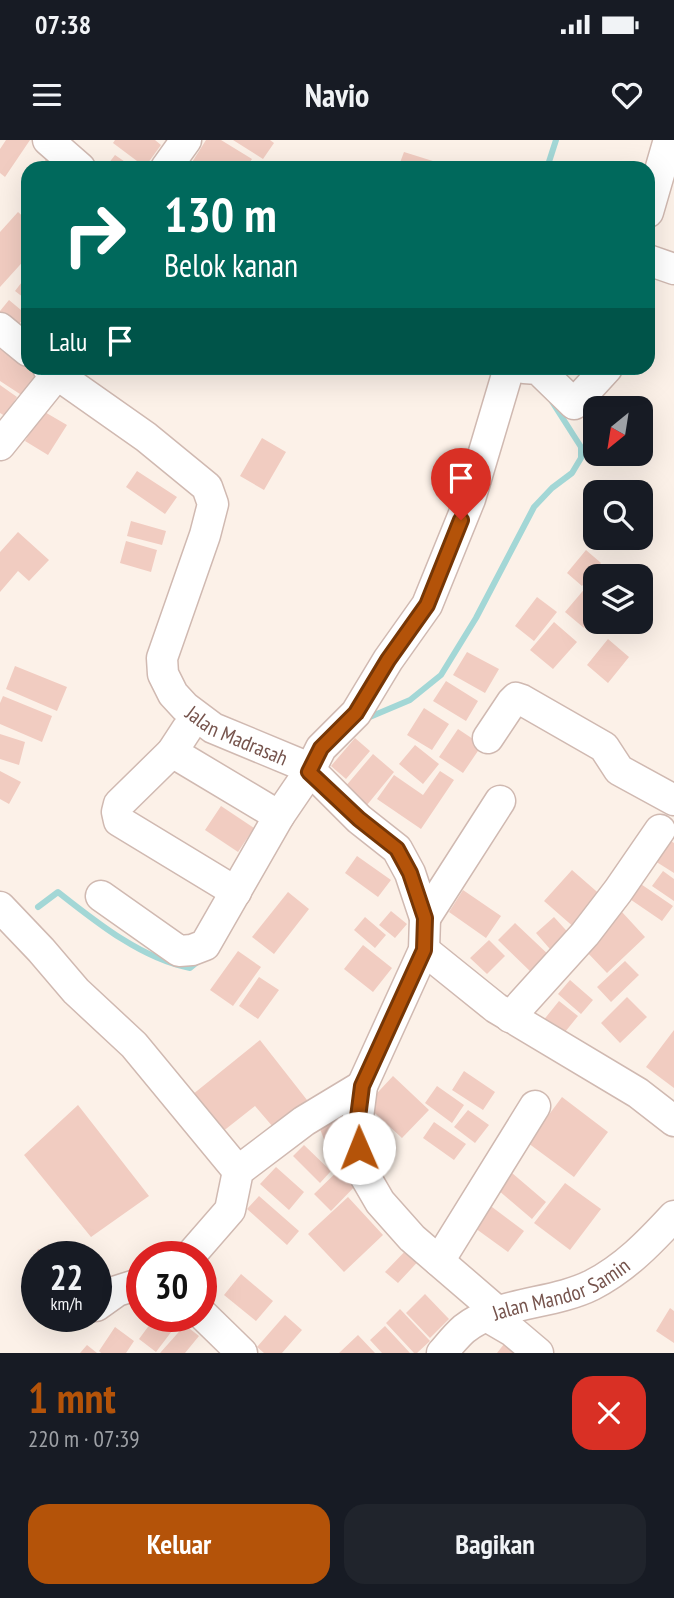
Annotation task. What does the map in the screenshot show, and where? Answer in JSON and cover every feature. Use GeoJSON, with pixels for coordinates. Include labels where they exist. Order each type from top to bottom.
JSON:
{"type":"FeatureCollection","features":[{"type":"Feature","properties":{"kind":"street"},"geometry":{"type":"LineString","coordinates":[[48,140],[72,161]]}},
{"type":"Feature","properties":{"kind":"street"},"geometry":{"type":"LineString","coordinates":[[171,161],[186,140]]}},
{"type":"Feature","properties":{"kind":"street"},"geometry":{"type":"LineString","coordinates":[[655,188],[668,143]]}},
{"type":"Feature","properties":{"kind":"street"},"geometry":{"type":"LineString","coordinates":[[655,263],[674,270]]}},
{"type":"Feature","properties":{"kind":"street"},"geometry":{"type":"LineString","coordinates":[[0,328],[21,345]]}},
{"type":"Feature","properties":{"kind":"street"},"geometry":{"type":"LineString","coordinates":[[0,444],[51,375]]}},
{"type":"Feature","properties":{"kind":"street","name":"Jalan Madrasah"},"geometry":{"type":"LineString","coordinates":[[62,375],[194,475],[207,487],[213,504],[205,535],[162,658],[163,674],[173,694],[184,707],[213,728],[307,767],[309,772],[359,819],[397,849],[410,873],[425,918],[424,950],[362,1086],[357,1125],[362,1171],[380,1202],[412,1238],[538,1353]]}},
{"type":"Feature","properties":{"kind":"street"},"geometry":{"type":"LineString","coordinates":[[101,896],[179,951],[205,945],[321,748],[356,713],[388,660],[427,605],[521,375]]}},
{"type":"Feature","properties":{"kind":"street"},"geometry":{"type":"LineString","coordinates":[[534,375],[574,404],[601,375]]}},
{"type":"Feature","properties":{"kind":"street"},"geometry":{"type":"LineString","coordinates":[[488,738],[512,702],[516,698],[522,699],[604,747],[619,770],[674,800]]}},
{"type":"Feature","properties":{"kind":"street"},"geometry":{"type":"LineString","coordinates":[[236,892],[119,821],[119,804],[180,741],[279,816]]}},
{"type":"Feature","properties":{"kind":"street"},"geometry":{"type":"LineString","coordinates":[[425,918],[500,801]]}},
{"type":"Feature","properties":{"kind":"street"},"geometry":{"type":"LineString","coordinates":[[510,1017],[585,934],[669,825]]}},
{"type":"Feature","properties":{"kind":"street"},"geometry":{"type":"LineString","coordinates":[[0,907],[103,1018],[134,1045],[238,1171]]}},
{"type":"Feature","properties":{"kind":"street"},"geometry":{"type":"LineString","coordinates":[[424,950],[510,1017],[638,1093],[674,1121]]}},
{"type":"Feature","properties":{"kind":"street"},"geometry":{"type":"LineString","coordinates":[[203,1241],[230,1210],[238,1171],[304,1121],[362,1086]]}},
{"type":"Feature","properties":{"kind":"street"},"geometry":{"type":"LineString","coordinates":[[439,1261],[535,1106]]}},
{"type":"Feature","properties":{"kind":"street","name":"Jalan Mandor Samin"},"geometry":{"type":"LineString","coordinates":[[442,1353],[466,1328],[493,1314],[559,1298],[590,1286],[625,1266],[674,1216]]}},
{"type":"Feature","properties":{"kind":"street"},"geometry":{"type":"LineString","coordinates":[[217,1328],[242,1353]]}},
{"type":"Feature","properties":{"kind":"building"},"geometry":{"type":"Polygon","coordinates":[[[6,140],[30,140],[5,177],[0,173],[0,149],[6,140]]]}},
{"type":"Feature","properties":{"kind":"building"},"geometry":{"type":"Polygon","coordinates":[[[115,140],[155,140],[161,145],[149,161],[137,161],[113,143],[115,140]]]}},
{"type":"Feature","properties":{"kind":"building"},"geometry":{"type":"Polygon","coordinates":[[[206,140],[221,140],[252,159],[251,161],[193,161],[206,140]]]}},
{"type":"Feature","properties":{"kind":"building"},"geometry":{"type":"Polygon","coordinates":[[[233,140],[270,140],[274,143],[263,159],[233,140]]]}},
{"type":"Feature","properties":{"kind":"building"},"geometry":{"type":"Polygon","coordinates":[[[404,152],[433,161],[401,161],[404,152]]]}},
{"type":"Feature","properties":{"kind":"building"},"geometry":{"type":"Polygon","coordinates":[[[115,155],[124,161],[110,161],[115,155]]]}},
{"type":"Feature","properties":{"kind":"building"},"geometry":{"type":"Polygon","coordinates":[[[18,212],[21,215],[21,264],[0,287],[0,232],[18,212]]]}},
{"type":"Feature","properties":{"kind":"building"},"geometry":{"type":"Polygon","coordinates":[[[21,283],[21,296],[15,291],[21,283]]]}},
{"type":"Feature","properties":{"kind":"building"},"geometry":{"type":"Polygon","coordinates":[[[9,300],[21,310],[21,322],[12,332],[0,322],[0,311],[9,300]]]}},
{"type":"Feature","properties":{"kind":"building"},"geometry":{"type":"Polygon","coordinates":[[[0,349],[21,363],[21,375],[41,377],[26,398],[0,381],[0,349]]]}},
{"type":"Feature","properties":{"kind":"building"},"geometry":{"type":"Polygon","coordinates":[[[0,385],[17,397],[5,416],[0,413],[0,385]]]}},
{"type":"Feature","properties":{"kind":"building"},"geometry":{"type":"Polygon","coordinates":[[[43,411],[67,425],[48,455],[25,441],[43,411]]]}},
{"type":"Feature","properties":{"kind":"building"},"geometry":{"type":"Polygon","coordinates":[[[262,438],[286,452],[264,490],[240,476],[262,438]]]}},
{"type":"Feature","properties":{"kind":"building"},"geometry":{"type":"Polygon","coordinates":[[[137,471],[177,497],[165,514],[126,487],[137,471]]]}},
{"type":"Feature","properties":{"kind":"building"},"geometry":{"type":"Polygon","coordinates":[[[131,521],[166,531],[162,545],[127,536],[131,521]]]}},
{"type":"Feature","properties":{"kind":"building"},"geometry":{"type":"Polygon","coordinates":[[[18,532],[49,560],[29,581],[18,571],[0,592],[0,552],[18,532]]]}},
{"type":"Feature","properties":{"kind":"building"},"geometry":{"type":"Polygon","coordinates":[[[126,541],[157,550],[151,572],[120,563],[126,541]]]}},
{"type":"Feature","properties":{"kind":"building"},"geometry":{"type":"Polygon","coordinates":[[[586,550],[601,563],[583,564],[582,586],[567,573],[586,550]]]}},
{"type":"Feature","properties":{"kind":"building"},"geometry":{"type":"Polygon","coordinates":[[[583,591],[583,627],[565,612],[583,591]]]}},
{"type":"Feature","properties":{"kind":"building"},"geometry":{"type":"Polygon","coordinates":[[[537,597],[557,612],[534,641],[515,626],[537,597]]]}},
{"type":"Feature","properties":{"kind":"building"},"geometry":{"type":"Polygon","coordinates":[[[554,622],[577,642],[553,669],[530,650],[554,622]]]}},
{"type":"Feature","properties":{"kind":"building"},"geometry":{"type":"Polygon","coordinates":[[[608,639],[629,657],[608,683],[587,665],[608,639]]]}},
{"type":"Feature","properties":{"kind":"building"},"geometry":{"type":"Polygon","coordinates":[[[467,652],[499,669],[485,693],[453,675],[467,652]]]}},
{"type":"Feature","properties":{"kind":"building"},"geometry":{"type":"Polygon","coordinates":[[[15,666],[67,687],[57,711],[6,689],[15,666]]]}},
{"type":"Feature","properties":{"kind":"building"},"geometry":{"type":"Polygon","coordinates":[[[446,681],[478,701],[466,721],[433,701],[446,681]]]}},
{"type":"Feature","properties":{"kind":"building"},"geometry":{"type":"Polygon","coordinates":[[[3,696],[52,716],[42,742],[0,724],[0,703],[3,696]]]}},
{"type":"Feature","properties":{"kind":"building"},"geometry":{"type":"Polygon","coordinates":[[[424,708],[449,724],[432,750],[407,735],[424,708]]]}},
{"type":"Feature","properties":{"kind":"building"},"geometry":{"type":"Polygon","coordinates":[[[458,729],[482,745],[463,773],[439,757],[458,729]]]}},
{"type":"Feature","properties":{"kind":"building"},"geometry":{"type":"Polygon","coordinates":[[[0,734],[25,742],[19,765],[0,759],[0,734]]]}},
{"type":"Feature","properties":{"kind":"building"},"geometry":{"type":"Polygon","coordinates":[[[355,738],[370,751],[346,779],[331,766],[355,738]]]}},
{"type":"Feature","properties":{"kind":"building"},"geometry":{"type":"Polygon","coordinates":[[[415,745],[439,764],[423,784],[399,764],[415,745]]]}},
{"type":"Feature","properties":{"kind":"building"},"geometry":{"type":"Polygon","coordinates":[[[373,754],[394,772],[367,805],[345,787],[373,754]]]}},
{"type":"Feature","properties":{"kind":"building"},"geometry":{"type":"Polygon","coordinates":[[[0,771],[21,782],[9,804],[0,799],[0,771]]]}},
{"type":"Feature","properties":{"kind":"building"},"geometry":{"type":"Polygon","coordinates":[[[440,771],[454,780],[421,829],[377,799],[394,775],[423,795],[440,771]]]}},
{"type":"Feature","properties":{"kind":"building"},"geometry":{"type":"Polygon","coordinates":[[[221,806],[254,828],[238,852],[205,830],[221,806]]]}},
{"type":"Feature","properties":{"kind":"building"},"geometry":{"type":"Polygon","coordinates":[[[661,835],[674,843],[674,873],[647,856],[661,835]]]}},
{"type":"Feature","properties":{"kind":"building"},"geometry":{"type":"Polygon","coordinates":[[[357,856],[391,880],[378,897],[345,873],[357,856]]]}},
{"type":"Feature","properties":{"kind":"building"},"geometry":{"type":"Polygon","coordinates":[[[572,870],[603,897],[576,929],[544,901],[572,870]]]}},
{"type":"Feature","properties":{"kind":"building"},"geometry":{"type":"Polygon","coordinates":[[[663,871],[674,879],[674,901],[652,886],[663,871]]]}},
{"type":"Feature","properties":{"kind":"building"},"geometry":{"type":"Polygon","coordinates":[[[632,878],[673,906],[662,921],[621,893],[632,878]]]}},
{"type":"Feature","properties":{"kind":"building"},"geometry":{"type":"Polygon","coordinates":[[[463,890],[501,916],[486,938],[449,912],[463,890]]]}},
{"type":"Feature","properties":{"kind":"building"},"geometry":{"type":"Polygon","coordinates":[[[288,892],[309,909],[274,954],[252,937],[288,892]]]}},
{"type":"Feature","properties":{"kind":"building"},"geometry":{"type":"Polygon","coordinates":[[[391,911],[407,924],[395,938],[379,925],[391,911]]]}},
{"type":"Feature","properties":{"kind":"building"},"geometry":{"type":"Polygon","coordinates":[[[622,912],[645,937],[607,973],[584,949],[622,912]]]}},
{"type":"Feature","properties":{"kind":"building"},"geometry":{"type":"Polygon","coordinates":[[[365,917],[386,935],[375,948],[354,930],[365,917]]]}},
{"type":"Feature","properties":{"kind":"building"},"geometry":{"type":"Polygon","coordinates":[[[554,917],[574,939],[556,956],[536,933],[554,917]]]}},
{"type":"Feature","properties":{"kind":"building"},"geometry":{"type":"Polygon","coordinates":[[[515,923],[551,957],[534,975],[498,940],[515,923]]]}},
{"type":"Feature","properties":{"kind":"building"},"geometry":{"type":"Polygon","coordinates":[[[489,940],[505,956],[487,974],[470,958],[489,940]]]}},
{"type":"Feature","properties":{"kind":"building"},"geometry":{"type":"Polygon","coordinates":[[[363,945],[392,968],[373,992],[344,969],[363,945]]]}},
{"type":"Feature","properties":{"kind":"building"},"geometry":{"type":"Polygon","coordinates":[[[238,951],[261,967],[233,1006],[210,990],[238,951]]]}},
{"type":"Feature","properties":{"kind":"building"},"geometry":{"type":"Polygon","coordinates":[[[625,961],[639,975],[611,1002],[597,987],[625,961]]]}},
{"type":"Feature","properties":{"kind":"building"},"geometry":{"type":"Polygon","coordinates":[[[259,977],[279,990],[258,1019],[239,1006],[259,977]]]}},
{"type":"Feature","properties":{"kind":"building"},"geometry":{"type":"Polygon","coordinates":[[[570,980],[593,1000],[581,1014],[558,994],[570,980]]]}},
{"type":"Feature","properties":{"kind":"building"},"geometry":{"type":"Polygon","coordinates":[[[627,997],[647,1017],[620,1043],[601,1023],[627,997]]]}},
{"type":"Feature","properties":{"kind":"building"},"geometry":{"type":"Polygon","coordinates":[[[559,1001],[578,1016],[556,1043],[538,1027],[559,1001]]]}},
{"type":"Feature","properties":{"kind":"building"},"geometry":{"type":"Polygon","coordinates":[[[674,1030],[674,1088],[646,1067],[674,1030]]]}},
{"type":"Feature","properties":{"kind":"building"},"geometry":{"type":"Polygon","coordinates":[[[260,1040],[307,1100],[273,1127],[255,1106],[217,1136],[187,1099],[260,1040]]]}},
{"type":"Feature","properties":{"kind":"building"},"geometry":{"type":"Polygon","coordinates":[[[464,1071],[495,1092],[483,1110],[452,1090],[464,1071]]]}},
{"type":"Feature","properties":{"kind":"building"},"geometry":{"type":"Polygon","coordinates":[[[393,1076],[429,1110],[402,1138],[366,1105],[393,1076]]]}},
{"type":"Feature","properties":{"kind":"building"},"geometry":{"type":"Polygon","coordinates":[[[437,1086],[464,1105],[452,1123],[425,1103],[437,1086]]]}},
{"type":"Feature","properties":{"kind":"building"},"geometry":{"type":"Polygon","coordinates":[[[562,1097],[608,1132],[574,1177],[528,1143],[562,1097]]]}},
{"type":"Feature","properties":{"kind":"building"},"geometry":{"type":"Polygon","coordinates":[[[78,1105],[149,1196],[91,1237],[24,1155],[78,1105]]]}},
{"type":"Feature","properties":{"kind":"building"},"geometry":{"type":"Polygon","coordinates":[[[468,1110],[489,1125],[475,1143],[454,1127],[468,1110]]]}},
{"type":"Feature","properties":{"kind":"building"},"geometry":{"type":"Polygon","coordinates":[[[337,1114],[350,1148],[330,1155],[317,1121],[337,1114]]]}},
{"type":"Feature","properties":{"kind":"building"},"geometry":{"type":"Polygon","coordinates":[[[434,1122],[466,1144],[454,1160],[423,1138],[434,1122]]]}},
{"type":"Feature","properties":{"kind":"building"},"geometry":{"type":"Polygon","coordinates":[[[304,1145],[331,1171],[320,1183],[293,1156],[304,1145]]]}},
{"type":"Feature","properties":{"kind":"building"},"geometry":{"type":"Polygon","coordinates":[[[345,1164],[361,1180],[331,1211],[314,1194],[345,1164]]]}},
{"type":"Feature","properties":{"kind":"building"},"geometry":{"type":"Polygon","coordinates":[[[276,1167],[304,1192],[289,1210],[260,1184],[276,1167]]]}},
{"type":"Feature","properties":{"kind":"building"},"geometry":{"type":"Polygon","coordinates":[[[512,1173],[546,1202],[532,1219],[498,1190],[512,1173]]]}},
{"type":"Feature","properties":{"kind":"building"},"geometry":{"type":"Polygon","coordinates":[[[565,1183],[601,1209],[570,1250],[534,1223],[565,1183]]]}},
{"type":"Feature","properties":{"kind":"building"},"geometry":{"type":"Polygon","coordinates":[[[259,1196],[299,1231],[287,1245],[247,1209],[259,1196]]]}},
{"type":"Feature","properties":{"kind":"building"},"geometry":{"type":"Polygon","coordinates":[[[348,1197],[383,1235],[344,1272],[308,1234],[348,1197]]]}},
{"type":"Feature","properties":{"kind":"building"},"geometry":{"type":"Polygon","coordinates":[[[484,1201],[524,1231],[508,1252],[468,1223],[484,1201]]]}},
{"type":"Feature","properties":{"kind":"building"},"geometry":{"type":"Polygon","coordinates":[[[412,1244],[424,1255],[398,1283],[385,1272],[412,1244]]]}},
{"type":"Feature","properties":{"kind":"building"},"geometry":{"type":"Polygon","coordinates":[[[241,1274],[273,1301],[256,1321],[224,1295],[241,1274]]]}},
{"type":"Feature","properties":{"kind":"building"},"geometry":{"type":"Polygon","coordinates":[[[425,1294],[449,1319],[430,1338],[406,1313],[425,1294]]]}},
{"type":"Feature","properties":{"kind":"building"},"geometry":{"type":"Polygon","coordinates":[[[670,1308],[674,1311],[674,1343],[656,1331],[670,1308]]]}},
{"type":"Feature","properties":{"kind":"building"},"geometry":{"type":"Polygon","coordinates":[[[400,1309],[430,1341],[417,1353],[386,1323],[400,1309]]]}},
{"type":"Feature","properties":{"kind":"building"},"geometry":{"type":"Polygon","coordinates":[[[285,1315],[302,1330],[282,1353],[264,1353],[257,1347],[285,1315]]]}},
{"type":"Feature","properties":{"kind":"building"},"geometry":{"type":"Polygon","coordinates":[[[385,1326],[410,1353],[382,1353],[370,1340],[385,1326]]]}},
{"type":"Feature","properties":{"kind":"building"},"geometry":{"type":"Polygon","coordinates":[[[115,1327],[134,1341],[126,1353],[99,1351],[115,1327]]]}},
{"type":"Feature","properties":{"kind":"building"},"geometry":{"type":"Polygon","coordinates":[[[144,1332],[171,1332],[156,1352],[139,1339],[144,1332]]]}},
{"type":"Feature","properties":{"kind":"building"},"geometry":{"type":"Polygon","coordinates":[[[179,1332],[194,1332],[199,1336],[185,1353],[160,1353],[179,1332]]]}},
{"type":"Feature","properties":{"kind":"building"},"geometry":{"type":"Polygon","coordinates":[[[358,1335],[375,1353],[339,1353],[358,1335]]]}},
{"type":"Feature","properties":{"kind":"building"},"geometry":{"type":"Polygon","coordinates":[[[504,1344],[516,1353],[497,1353],[504,1344]]]}},
{"type":"Feature","properties":{"kind":"building"},"geometry":{"type":"Polygon","coordinates":[[[87,1345],[97,1353],[80,1353],[87,1345]]]}},
{"type":"Feature","properties":{"kind":"waterway"},"geometry":{"type":"LineString","coordinates":[[549,161],[556,140]]}},
{"type":"Feature","properties":{"kind":"waterway"},"geometry":{"type":"LineString","coordinates":[[365,719],[410,700],[441,675],[476,618],[534,507],[552,488],[572,473],[581,458],[581,447],[551,400]]}},
{"type":"Feature","properties":{"kind":"waterway"},"geometry":{"type":"LineString","coordinates":[[38,907],[58,892],[120,938],[154,957],[190,968],[201,959]]}},
{"type":"Feature","properties":{"kind":"route"},"geometry":{"type":"LineString","coordinates":[[359,1148],[357,1125],[362,1086],[424,950],[425,918],[419,894],[397,849],[359,819],[309,772],[321,748],[356,713],[388,660],[427,605],[461,520]]}}]}
